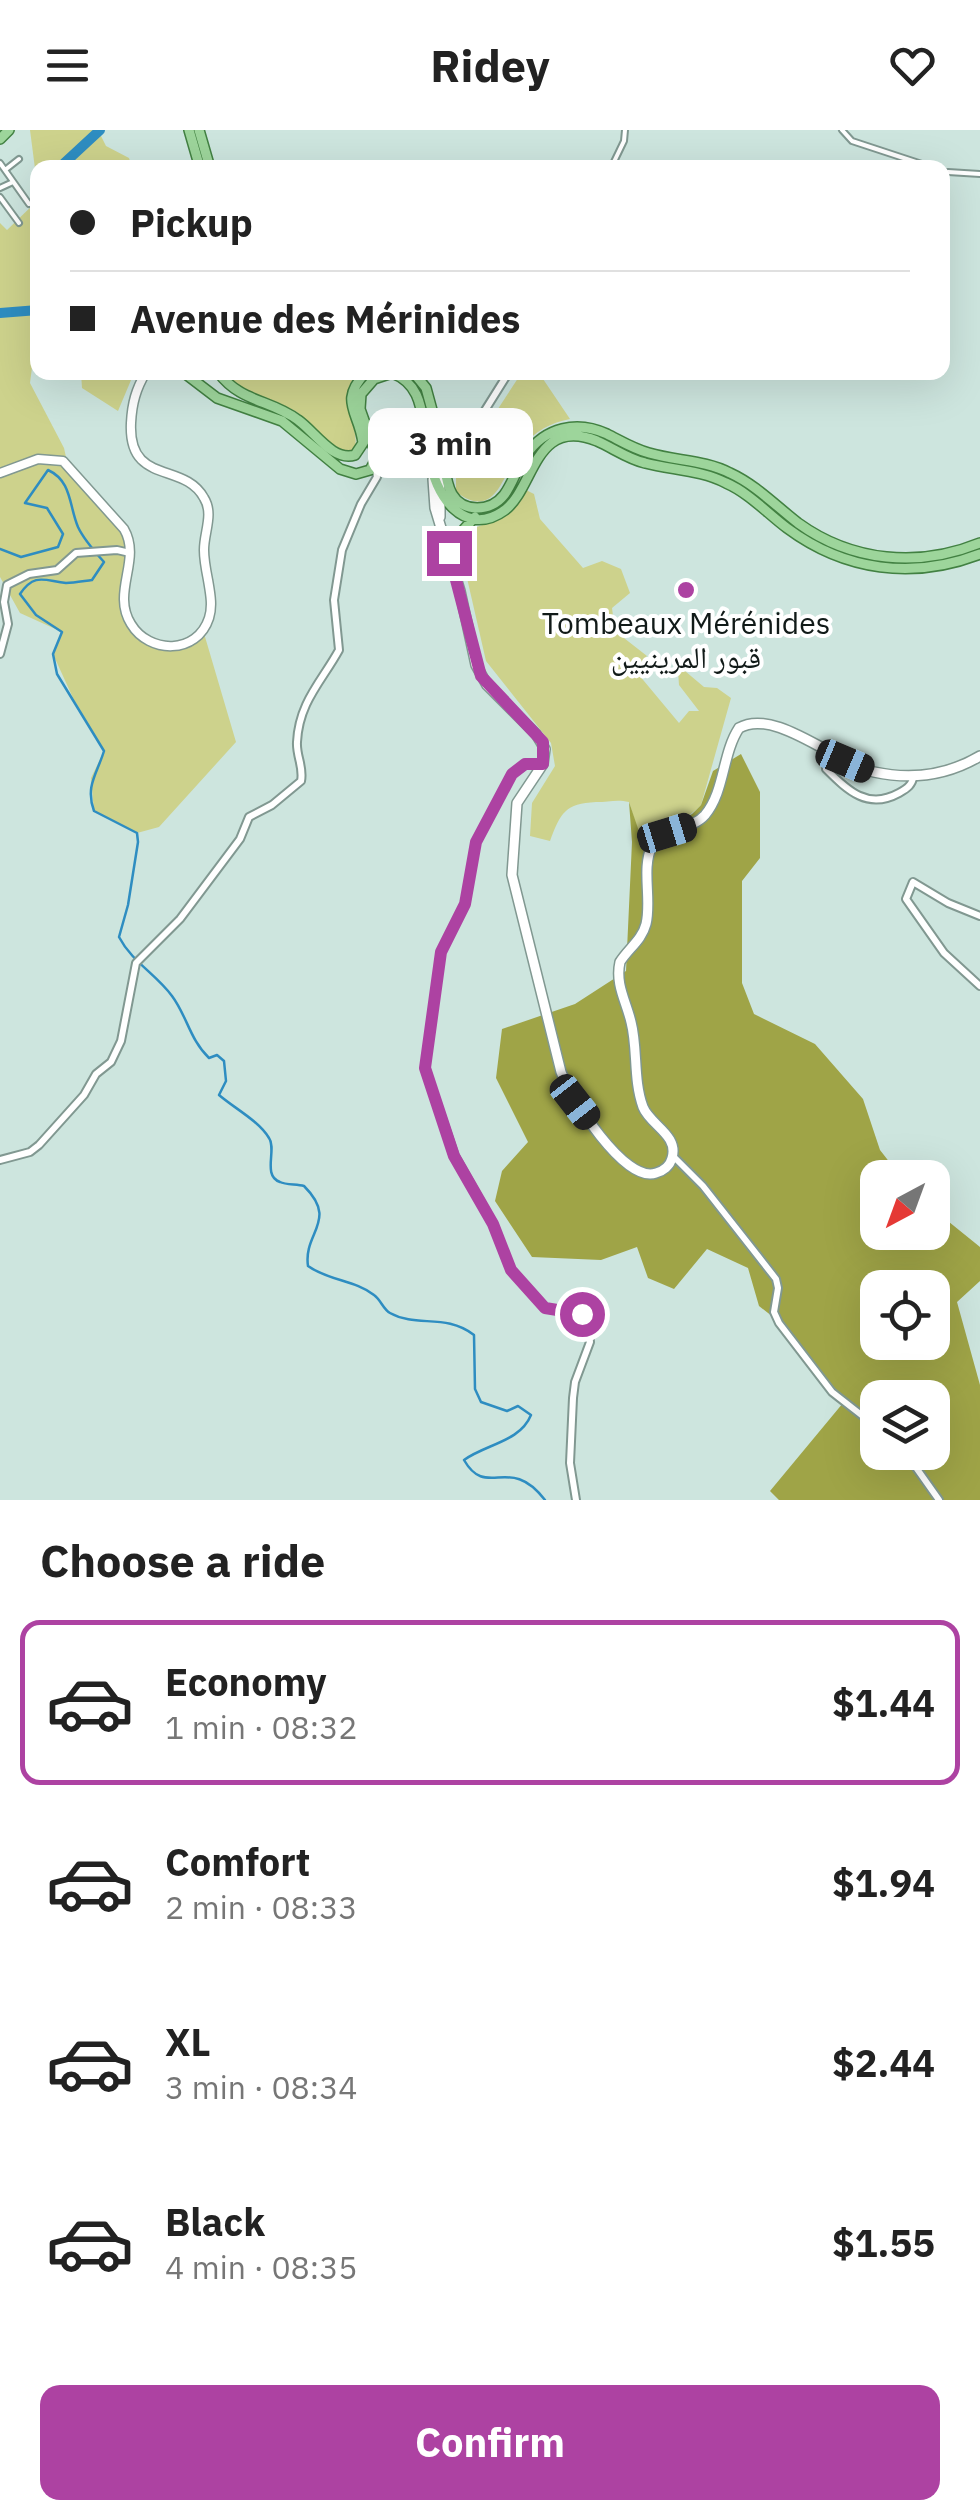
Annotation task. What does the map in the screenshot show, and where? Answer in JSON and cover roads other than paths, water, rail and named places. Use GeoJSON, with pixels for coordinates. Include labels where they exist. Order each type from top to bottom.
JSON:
{"type":"FeatureCollection","features":[{"type":"Feature","properties":{"kind":"main road"},"geometry":{"type":"LineString","coordinates":[[189,130],[198,160]]}},
{"type":"Feature","properties":{"kind":"main road"},"geometry":{"type":"LineString","coordinates":[[199,130],[208,160]]}},
{"type":"Feature","properties":{"kind":"main road"},"geometry":{"type":"LineString","coordinates":[[193,380],[217,398],[282,421],[344,471],[360,474],[375,464],[378,453],[360,409],[360,398],[374,380]]}},
{"type":"Feature","properties":{"kind":"main road"},"geometry":{"type":"LineString","coordinates":[[225,380],[236,392],[286,412],[346,458],[358,453],[363,444],[351,399],[360,380]]}},
{"type":"Feature","properties":{"kind":"main road"},"geometry":{"type":"LineString","coordinates":[[408,380],[416,389],[428,445],[439,460],[455,499],[467,506],[488,507],[504,496],[526,454],[540,439],[565,427],[586,427],[646,452],[700,462],[731,473],[809,530],[860,553],[927,558],[980,543]]}},
{"type":"Feature","properties":{"kind":"main road"},"geometry":{"type":"LineString","coordinates":[[420,380],[426,388],[445,449],[432,479],[433,499],[476,665],[487,686],[543,742],[543,764],[517,803],[512,875],[561,1072],[575,1102],[632,1171],[651,1175],[662,1171],[673,1156],[666,1133],[644,1108],[631,1020],[618,972],[620,962],[636,944],[647,921],[653,846],[667,833],[694,825],[708,811],[734,734],[752,722],[772,724],[869,771],[914,775],[950,770],[980,756]]}},
{"type":"Feature","properties":{"kind":"main road"},"geometry":{"type":"LineString","coordinates":[[432,479],[442,497],[458,512],[475,518],[494,515],[510,505],[534,460],[565,438],[581,437],[643,463],[724,482],[808,542],[860,564],[896,570],[924,569],[980,554]]}},
{"type":"Feature","properties":{"kind":"main road"},"geometry":{"type":"LineString","coordinates":[[428,445],[441,443]]}},
{"type":"Feature","properties":{"kind":"main road"},"geometry":{"type":"LineString","coordinates":[[439,460],[440,519]]}},
{"type":"Feature","properties":{"kind":"main road"},"geometry":{"type":"LineString","coordinates":[[449,553],[457,537],[475,518]]}},
{"type":"Feature","properties":{"kind":"street"},"geometry":{"type":"LineString","coordinates":[[616,160],[625,130]]}},
{"type":"Feature","properties":{"kind":"street"},"geometry":{"type":"LineString","coordinates":[[842,130],[852,140],[911,160]]}},
{"type":"Feature","properties":{"kind":"street"},"geometry":{"type":"LineString","coordinates":[[4,170],[19,159]]}},
{"type":"Feature","properties":{"kind":"street"},"geometry":{"type":"LineString","coordinates":[[0,163],[29,204]]}},
{"type":"Feature","properties":{"kind":"street"},"geometry":{"type":"LineString","coordinates":[[950,172],[980,174]]}},
{"type":"Feature","properties":{"kind":"street"},"geometry":{"type":"LineString","coordinates":[[0,188],[12,182]]}},
{"type":"Feature","properties":{"kind":"street"},"geometry":{"type":"LineString","coordinates":[[0,197],[19,223]]}},
{"type":"Feature","properties":{"kind":"street"},"geometry":{"type":"LineString","coordinates":[[0,473],[38,459],[62,461],[124,529],[132,553],[123,590],[128,621],[143,638],[161,646],[193,639],[203,629],[210,610],[204,552],[208,508],[201,492],[151,468],[134,449],[133,402],[143,380]]}},
{"type":"Feature","properties":{"kind":"street"},"geometry":{"type":"LineString","coordinates":[[439,460],[457,455],[503,380]]}},
{"type":"Feature","properties":{"kind":"street"},"geometry":{"type":"LineString","coordinates":[[0,1160],[40,1146],[84,1096],[96,1074],[115,1056],[137,960],[180,919],[240,839],[250,817],[301,781],[303,768],[297,738],[314,686],[339,650],[334,608],[342,550],[360,504],[377,477],[375,464]]}},
{"type":"Feature","properties":{"kind":"street"},"geometry":{"type":"LineString","coordinates":[[0,654],[8,624],[4,594],[7,585],[30,574],[57,570],[72,554],[132,553]]}},
{"type":"Feature","properties":{"kind":"street"},"geometry":{"type":"LineString","coordinates":[[543,764],[525,764],[512,774],[476,842],[465,904],[441,952],[425,1068],[454,1156],[493,1224],[511,1270],[545,1308],[582,1314],[588,1321],[590,1342],[573,1398],[570,1463],[576,1500]]}},
{"type":"Feature","properties":{"kind":"street"},"geometry":{"type":"LineString","coordinates":[[826,769],[858,797],[880,802],[904,791],[914,781],[914,775]]}},
{"type":"Feature","properties":{"kind":"street"},"geometry":{"type":"LineString","coordinates":[[980,916],[948,904],[913,882],[906,899],[944,953],[980,986]]}},
{"type":"Feature","properties":{"kind":"street"},"geometry":{"type":"LineString","coordinates":[[673,1156],[704,1186],[776,1279],[774,1312],[787,1335],[832,1392],[860,1414]]}},
{"type":"Feature","properties":{"kind":"street"},"geometry":{"type":"LineString","coordinates":[[918,1470],[938,1500]]}},
{"type":"Feature","properties":{"kind":"waterway"},"geometry":{"type":"LineString","coordinates":[[68,160],[100,130]]}},
{"type":"Feature","properties":{"kind":"waterway"},"geometry":{"type":"LineString","coordinates":[[0,313],[30,311]]}},
{"type":"Feature","properties":{"kind":"waterway"},"geometry":{"type":"LineString","coordinates":[[0,549],[21,557],[58,547],[63,534],[47,508],[25,503],[48,470],[56,475],[66,487],[80,532],[104,562],[92,580],[36,580],[20,594],[36,615],[62,632],[53,654],[57,674],[104,751],[91,787],[94,811],[137,833],[128,905],[119,937],[172,996],[203,1051],[209,1058],[217,1055],[224,1061],[226,1081],[219,1095],[265,1132],[271,1143],[275,1179],[304,1186],[314,1198],[319,1218],[308,1266],[367,1290],[400,1317],[452,1324],[474,1335],[475,1389],[481,1402],[507,1411],[518,1406],[531,1415],[511,1437],[464,1460],[481,1477],[520,1480],[545,1500]]}},
{"type":"Feature","properties":{"kind":"place","name":"Tombeaux Mérénides قبور المرينيين"},"geometry":{"type":"Point","coordinates":[686,590]}}]}
